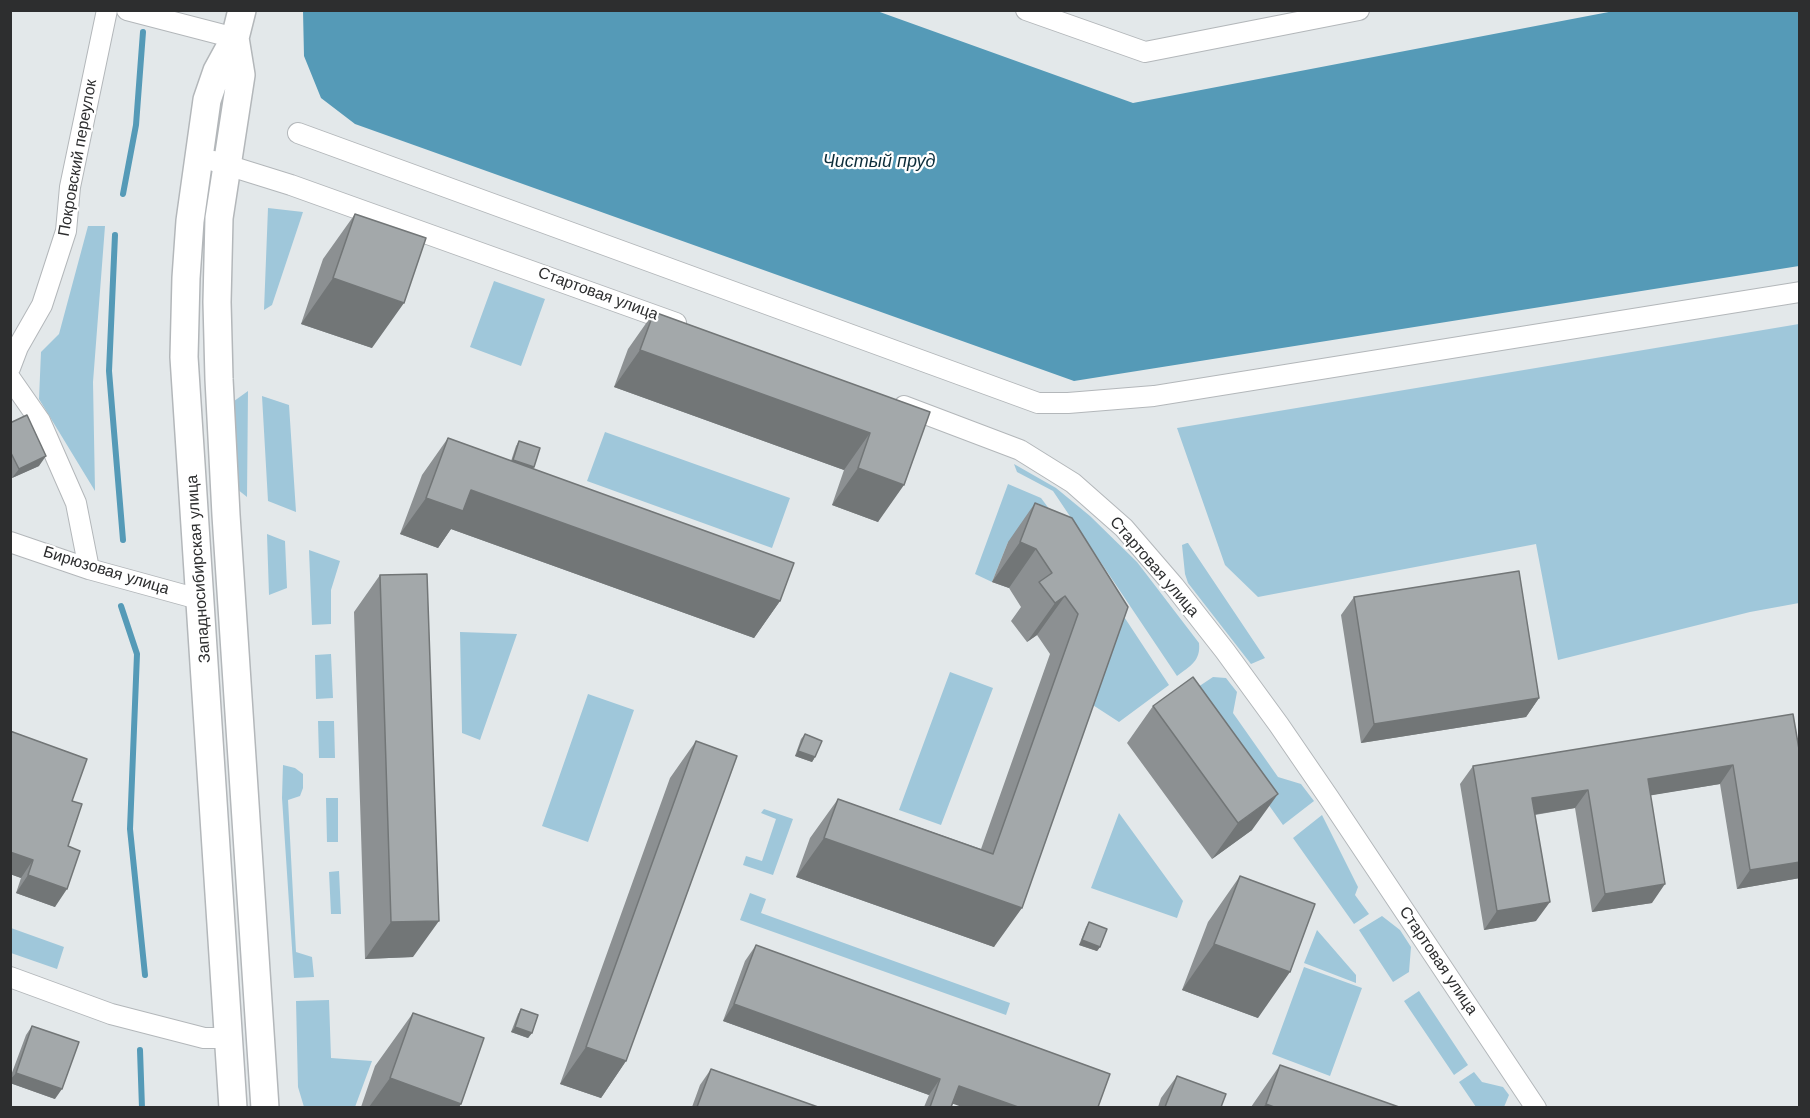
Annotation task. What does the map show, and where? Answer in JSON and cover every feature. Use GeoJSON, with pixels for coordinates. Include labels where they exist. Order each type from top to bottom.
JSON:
{"type":"FeatureCollection","features":[{"type":"Feature","properties":{"kind":"main road","name":"Западносибирская улица"},"geometry":{"type":"LineString","coordinates":[[233,1107],[202,600],[184,357],[186,278],[198,158],[207,100],[217,71],[235,38],[242,10]]}},
{"type":"Feature","properties":{"kind":"main road","name":"Западносибирская улица"},"geometry":{"type":"LineString","coordinates":[[235,38],[241,75],[219,218],[217,302],[219,379],[265,1107]]}},
{"type":"Feature","properties":{"kind":"street","name":"Покровский переулок"},"geometry":{"type":"LineString","coordinates":[[10,368],[18,347],[42,305],[66,231],[70,187],[107,10]]}},
{"type":"Feature","properties":{"kind":"street"},"geometry":{"type":"LineString","coordinates":[[127,10],[235,38]]}},
{"type":"Feature","properties":{"kind":"street"},"geometry":{"type":"LineString","coordinates":[[1026,10],[1145,52],[1359,10]]}},
{"type":"Feature","properties":{"kind":"street"},"geometry":{"type":"LineString","coordinates":[[298,133],[1038,403],[1068,403],[1154,396],[1800,292]]}},
{"type":"Feature","properties":{"kind":"street","name":"Стартовая улица"},"geometry":{"type":"LineString","coordinates":[[198,158],[228,164],[314,193],[696,330]]}},
{"type":"Feature","properties":{"kind":"street"},"geometry":{"type":"LineString","coordinates":[[10,378],[40,421],[76,503],[89,569]]}},
{"type":"Feature","properties":{"kind":"street","name":"Стартовая улица"},"geometry":{"type":"LineString","coordinates":[[885,399],[1020,450],[1073,483],[1124,528],[1174,586],[1279,725],[1536,1107]]}},
{"type":"Feature","properties":{"kind":"street","name":"Бирюзовая улица"},"geometry":{"type":"LineString","coordinates":[[10,542],[89,569],[202,600]]}},
{"type":"Feature","properties":{"kind":"street"},"geometry":{"type":"LineString","coordinates":[[10,977],[111,1014],[204,1038],[228,1038]]}},
{"type":"Feature","properties":{"kind":"shaded area"},"geometry":{"type":"Polygon","coordinates":[[[268,208],[303,212],[272,305],[264,310],[268,208]]]}},
{"type":"Feature","properties":{"kind":"shaded area"},"geometry":{"type":"Polygon","coordinates":[[[88,226],[105,226],[93,382],[95,491],[39,399],[41,352],[59,334],[88,226]]]}},
{"type":"Feature","properties":{"kind":"shaded area"},"geometry":{"type":"Polygon","coordinates":[[[494,281],[545,299],[521,366],[470,347],[494,281]]]}},
{"type":"Feature","properties":{"kind":"shaded area"},"geometry":{"type":"Polygon","coordinates":[[[1799,324],[1799,603],[1750,612],[1558,660],[1536,544],[1258,597],[1225,565],[1177,428],[1799,324]]]}},
{"type":"Feature","properties":{"kind":"shaded area"},"geometry":{"type":"Polygon","coordinates":[[[248,391],[247,497],[237,489],[230,404],[248,391]]]}},
{"type":"Feature","properties":{"kind":"shaded area"},"geometry":{"type":"Polygon","coordinates":[[[262,396],[289,405],[296,512],[268,501],[262,396]]]}},
{"type":"Feature","properties":{"kind":"shaded area"},"geometry":{"type":"Polygon","coordinates":[[[605,432],[790,498],[772,548],[587,481],[605,432]]]}},
{"type":"Feature","properties":{"kind":"shaded area"},"geometry":{"type":"Polygon","coordinates":[[[1014,464],[1056,488],[1090,516],[1137,562],[1199,643],[1198,654],[1190,666],[1177,676],[1053,491],[1017,472],[1014,464]]]}},
{"type":"Feature","properties":{"kind":"shaded area"},"geometry":{"type":"Polygon","coordinates":[[[1008,484],[1041,498],[1080,550],[1169,685],[1119,722],[1082,698],[1008,542],[992,582],[975,574],[1008,484]]]}},
{"type":"Feature","properties":{"kind":"shaded area"},"geometry":{"type":"Polygon","coordinates":[[[267,534],[285,541],[287,588],[269,595],[267,534]]]}},
{"type":"Feature","properties":{"kind":"shaded area"},"geometry":{"type":"Polygon","coordinates":[[[1188,543],[1265,658],[1251,664],[1188,583],[1182,545],[1188,543]]]}},
{"type":"Feature","properties":{"kind":"shaded area"},"geometry":{"type":"Polygon","coordinates":[[[309,550],[340,561],[331,590],[331,624],[312,625],[309,550]]]}},
{"type":"Feature","properties":{"kind":"shaded area"},"geometry":{"type":"Polygon","coordinates":[[[460,632],[517,634],[480,740],[462,733],[460,632]]]}},
{"type":"Feature","properties":{"kind":"shaded area"},"geometry":{"type":"Polygon","coordinates":[[[331,654],[333,698],[316,699],[315,655],[331,654]]]}},
{"type":"Feature","properties":{"kind":"shaded area"},"geometry":{"type":"Polygon","coordinates":[[[950,672],[993,688],[941,825],[899,810],[950,672]]]}},
{"type":"Feature","properties":{"kind":"shaded area"},"geometry":{"type":"Polygon","coordinates":[[[1213,677],[1226,678],[1237,692],[1233,713],[1278,777],[1301,784],[1314,801],[1283,825],[1189,693],[1213,677]]]}},
{"type":"Feature","properties":{"kind":"shaded area"},"geometry":{"type":"Polygon","coordinates":[[[588,694],[634,710],[588,842],[542,826],[588,694]]]}},
{"type":"Feature","properties":{"kind":"shaded area"},"geometry":{"type":"Polygon","coordinates":[[[318,721],[334,721],[335,758],[319,758],[318,721]]]}},
{"type":"Feature","properties":{"kind":"shaded area"},"geometry":{"type":"Polygon","coordinates":[[[283,765],[295,768],[303,774],[303,788],[300,796],[288,800],[296,952],[312,957],[314,977],[294,978],[282,798],[283,765]]]}},
{"type":"Feature","properties":{"kind":"shaded area"},"geometry":{"type":"Polygon","coordinates":[[[326,798],[338,798],[338,842],[327,842],[326,798]]]}},
{"type":"Feature","properties":{"kind":"shaded area"},"geometry":{"type":"Polygon","coordinates":[[[764,809],[793,819],[773,875],[743,865],[746,856],[762,861],[776,819],[761,813],[764,809]]]}},
{"type":"Feature","properties":{"kind":"shaded area"},"geometry":{"type":"Polygon","coordinates":[[[1119,813],[1183,901],[1177,918],[1091,888],[1119,813]]]}},
{"type":"Feature","properties":{"kind":"shaded area"},"geometry":{"type":"Polygon","coordinates":[[[1322,815],[1358,887],[1355,895],[1369,914],[1354,924],[1293,838],[1322,815]]]}},
{"type":"Feature","properties":{"kind":"shaded area"},"geometry":{"type":"Polygon","coordinates":[[[339,871],[341,914],[331,914],[329,872],[339,871]]]}},
{"type":"Feature","properties":{"kind":"shaded area"},"geometry":{"type":"Polygon","coordinates":[[[750,893],[766,899],[761,913],[1010,1003],[1006,1015],[740,920],[750,893]]]}},
{"type":"Feature","properties":{"kind":"shaded area"},"geometry":{"type":"Polygon","coordinates":[[[1382,916],[1400,930],[1411,947],[1409,972],[1393,982],[1359,930],[1382,916]]]}},
{"type":"Feature","properties":{"kind":"shaded area"},"geometry":{"type":"Polygon","coordinates":[[[11,928],[64,947],[57,969],[11,953],[11,928]]]}},
{"type":"Feature","properties":{"kind":"shaded area"},"geometry":{"type":"Polygon","coordinates":[[[1317,930],[1356,975],[1356,983],[1304,963],[1317,930]]]}},
{"type":"Feature","properties":{"kind":"shaded area"},"geometry":{"type":"Polygon","coordinates":[[[1304,967],[1362,988],[1330,1076],[1272,1054],[1304,967]]]}},
{"type":"Feature","properties":{"kind":"shaded area"},"geometry":{"type":"Polygon","coordinates":[[[1419,991],[1468,1065],[1454,1075],[1404,1001],[1419,991]]]}},
{"type":"Feature","properties":{"kind":"shaded area"},"geometry":{"type":"Polygon","coordinates":[[[329,1000],[331,1058],[372,1061],[355,1107],[304,1107],[298,1087],[296,1001],[329,1000]]]}},
{"type":"Feature","properties":{"kind":"shaded area"},"geometry":{"type":"Polygon","coordinates":[[[1474,1072],[1482,1082],[1503,1087],[1509,1095],[1504,1107],[1476,1107],[1459,1082],[1474,1072]]]}},
{"type":"Feature","properties":{"kind":"water","name":"Чистый пруд"},"geometry":{"type":"Polygon","coordinates":[[[303,11],[877,11],[1133,103],[1614,11],[1799,11],[1799,266],[1074,381],[355,124],[321,98],[304,56],[303,11]]]}},
{"type":"Feature","properties":{"kind":"building"},"geometry":{"type":"Polygon","coordinates":[[[355,214],[426,238],[404,303],[333,278],[355,214]]]}},
{"type":"Feature","properties":{"kind":"building"},"geometry":{"type":"Polygon","coordinates":[[[654,312],[930,412],[904,485],[858,468],[870,433],[640,350],[654,312]]]}},
{"type":"Feature","properties":{"kind":"building"},"geometry":{"type":"Polygon","coordinates":[[[27,415],[46,456],[19,469],[10,451],[10,423],[27,415]]]}},
{"type":"Feature","properties":{"kind":"building"},"geometry":{"type":"Polygon","coordinates":[[[448,438],[794,563],[780,601],[471,490],[463,511],[426,498],[448,438]]]}},
{"type":"Feature","properties":{"kind":"building"},"geometry":{"type":"Polygon","coordinates":[[[519,441],[540,448],[534,467],[513,460],[519,441]]]}},
{"type":"Feature","properties":{"kind":"building"},"geometry":{"type":"Polygon","coordinates":[[[1035,503],[1072,518],[1128,607],[1022,908],[824,838],[838,799],[993,854],[1078,614],[1065,596],[1055,603],[1039,582],[1052,573],[1036,549],[1020,542],[1035,503]]]}},
{"type":"Feature","properties":{"kind":"building"},"geometry":{"type":"Polygon","coordinates":[[[1519,571],[1539,698],[1374,724],[1354,597],[1519,571]]]}},
{"type":"Feature","properties":{"kind":"building"},"geometry":{"type":"Polygon","coordinates":[[[427,574],[439,921],[391,922],[380,575],[427,574]]]}},
{"type":"Feature","properties":{"kind":"building"},"geometry":{"type":"Polygon","coordinates":[[[1193,677],[1278,794],[1238,823],[1153,706],[1193,677]]]}},
{"type":"Feature","properties":{"kind":"building"},"geometry":{"type":"Polygon","coordinates":[[[1793,714],[1800,755],[1800,862],[1750,870],[1733,765],[1648,779],[1665,884],[1605,894],[1588,790],[1532,798],[1550,902],[1497,911],[1473,766],[1793,714]]]}},
{"type":"Feature","properties":{"kind":"building"},"geometry":{"type":"Polygon","coordinates":[[[10,731],[87,759],[72,801],[82,804],[68,846],[80,851],[67,889],[28,875],[33,860],[10,852],[10,731]]]}},
{"type":"Feature","properties":{"kind":"building"},"geometry":{"type":"Polygon","coordinates":[[[805,734],[822,741],[815,757],[798,751],[805,734]]]}},
{"type":"Feature","properties":{"kind":"building"},"geometry":{"type":"Polygon","coordinates":[[[696,741],[737,756],[626,1061],[586,1047],[696,741]]]}},
{"type":"Feature","properties":{"kind":"building"},"geometry":{"type":"Polygon","coordinates":[[[1240,876],[1315,904],[1290,972],[1214,944],[1240,876]]]}},
{"type":"Feature","properties":{"kind":"building"},"geometry":{"type":"Polygon","coordinates":[[[1089,922],[1107,929],[1100,947],[1082,940],[1089,922]]]}},
{"type":"Feature","properties":{"kind":"building"},"geometry":{"type":"Polygon","coordinates":[[[756,945],[1110,1074],[1098,1107],[1018,1107],[959,1086],[951,1107],[930,1107],[940,1079],[734,1004],[756,945]]]}},
{"type":"Feature","properties":{"kind":"building"},"geometry":{"type":"Polygon","coordinates":[[[521,1009],[538,1015],[532,1033],[515,1027],[521,1009]]]}},
{"type":"Feature","properties":{"kind":"building"},"geometry":{"type":"Polygon","coordinates":[[[413,1013],[484,1038],[461,1104],[390,1078],[413,1013]]]}},
{"type":"Feature","properties":{"kind":"building"},"geometry":{"type":"Polygon","coordinates":[[[32,1026],[79,1042],[62,1089],[16,1073],[32,1026]]]}},
{"type":"Feature","properties":{"kind":"building"},"geometry":{"type":"Polygon","coordinates":[[[1280,1065],[1399,1107],[1274,1107],[1266,1104],[1280,1065]]]}},
{"type":"Feature","properties":{"kind":"building"},"geometry":{"type":"Polygon","coordinates":[[[711,1069],[818,1107],[697,1107],[711,1069]]]}},
{"type":"Feature","properties":{"kind":"building"},"geometry":{"type":"Polygon","coordinates":[[[1177,1076],[1226,1094],[1221,1107],[1165,1107],[1177,1076]]]}},
{"type":"Feature","properties":{"kind":"waterway"},"geometry":{"type":"LineString","coordinates":[[123,194],[136,125],[143,32]]}},
{"type":"Feature","properties":{"kind":"waterway"},"geometry":{"type":"LineString","coordinates":[[115,235],[109,371],[123,540]]}},
{"type":"Feature","properties":{"kind":"waterway"},"geometry":{"type":"LineString","coordinates":[[121,606],[137,654],[130,829],[145,975]]}},
{"type":"Feature","properties":{"kind":"waterway"},"geometry":{"type":"LineString","coordinates":[[140,1050],[142,1108]]}}]}
